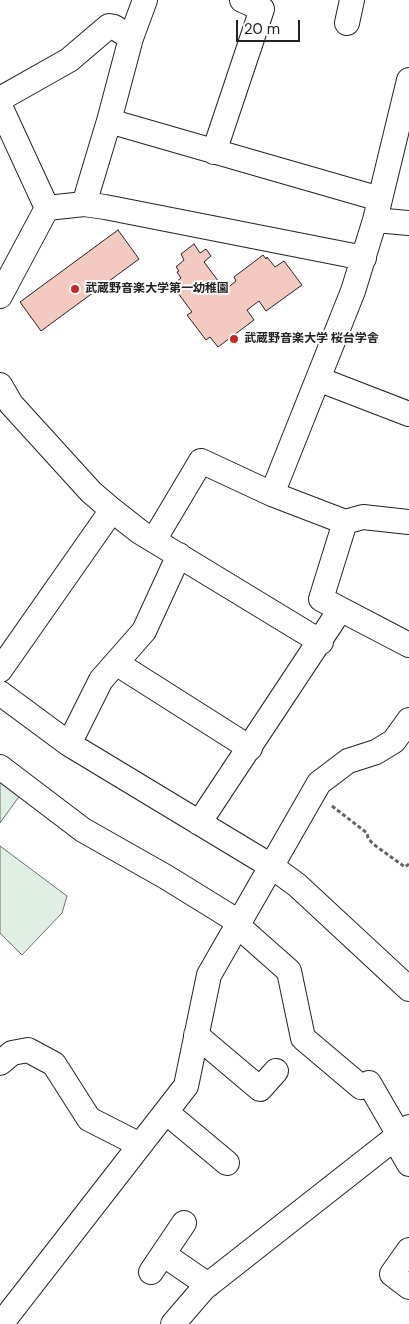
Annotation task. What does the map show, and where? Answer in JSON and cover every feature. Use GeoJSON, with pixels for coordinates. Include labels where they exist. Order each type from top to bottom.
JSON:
{"type":"FeatureCollection","features":[{"type":"Feature","properties":{"kind":"street"},"geometry":{"type":"LineString","coordinates":[[84,204],[131,38],[145,0]]}},
{"type":"Feature","properties":{"kind":"street"},"geometry":{"type":"LineString","coordinates":[[214,152],[262,9],[242,0]]}},
{"type":"Feature","properties":{"kind":"street"},"geometry":{"type":"LineString","coordinates":[[346,23],[352,0]]}},
{"type":"Feature","properties":{"kind":"street"},"geometry":{"type":"LineString","coordinates":[[0,99],[69,60],[109,26],[114,26],[131,38]]}},
{"type":"Feature","properties":{"kind":"street"},"geometry":{"type":"LineString","coordinates":[[272,494],[350,299],[364,258],[378,209],[409,80]]}},
{"type":"Feature","properties":{"kind":"street"},"geometry":{"type":"LineString","coordinates":[[0,106],[47,208]]}},
{"type":"Feature","properties":{"kind":"street"},"geometry":{"type":"LineString","coordinates":[[109,121],[214,152],[378,209],[409,223]]}},
{"type":"Feature","properties":{"kind":"street"},"geometry":{"type":"LineString","coordinates":[[47,208],[84,204],[104,207],[364,258]]}},
{"type":"Feature","properties":{"kind":"street"},"geometry":{"type":"LineString","coordinates":[[0,296],[47,208]]}},
{"type":"Feature","properties":{"kind":"street"},"geometry":{"type":"LineString","coordinates":[[318,379],[409,414]]}},
{"type":"Feature","properties":{"kind":"street"},"geometry":{"type":"LineString","coordinates":[[0,385],[11,404],[91,492],[112,510],[154,540],[320,642]]}},
{"type":"Feature","properties":{"kind":"street"},"geometry":{"type":"LineString","coordinates":[[154,540],[201,461],[272,494],[345,522],[363,517],[409,522]]}},
{"type":"Feature","properties":{"kind":"street"},"geometry":{"type":"LineString","coordinates":[[0,670],[112,510]]}},
{"type":"Feature","properties":{"kind":"street"},"geometry":{"type":"LineString","coordinates":[[345,522],[321,599],[409,645]]}},
{"type":"Feature","properties":{"kind":"street"},"geometry":{"type":"LineString","coordinates":[[69,744],[101,680],[144,631],[179,555]]}},
{"type":"Feature","properties":{"kind":"street"},"geometry":{"type":"LineString","coordinates":[[200,823],[340,610]]}},
{"type":"Feature","properties":{"kind":"street"},"geometry":{"type":"LineString","coordinates":[[116,663],[250,748]]}},
{"type":"Feature","properties":{"kind":"street"},"geometry":{"type":"LineString","coordinates":[[0,693],[69,744],[271,866],[297,885],[409,989]]}},
{"type":"Feature","properties":{"kind":"street"},"geometry":{"type":"LineString","coordinates":[[1,1323],[186,1086],[209,976],[319,783],[348,760],[376,752],[394,741],[409,720]]}},
{"type":"Feature","properties":{"kind":"street"},"geometry":{"type":"LineString","coordinates":[[0,767],[83,830],[166,877],[234,919],[237,925],[289,971],[302,1038],[362,1087],[369,1083],[401,1133],[409,1164]]}},
{"type":"Feature","properties":{"kind":"street"},"geometry":{"type":"LineString","coordinates":[[196,1035],[260,1089],[276,1071]]}},
{"type":"Feature","properties":{"kind":"street"},"geometry":{"type":"LineString","coordinates":[[0,1063],[12,1053],[28,1050],[54,1064],[89,1119],[140,1145]]}},
{"type":"Feature","properties":{"kind":"street"},"geometry":{"type":"LineString","coordinates":[[166,1112],[227,1163]]}},
{"type":"Feature","properties":{"kind":"street"},"geometry":{"type":"LineString","coordinates":[[173,1324],[208,1285],[401,1133]]}},
{"type":"Feature","properties":{"kind":"street"},"geometry":{"type":"LineString","coordinates":[[184,1223],[157,1263],[208,1285]]}},
{"type":"Feature","properties":{"kind":"street"},"geometry":{"type":"LineString","coordinates":[[409,1250],[392,1274],[409,1287]]}},
{"type":"Feature","properties":{"kind":"path"},"geometry":{"type":"LineString","coordinates":[[313,792],[367,833],[368,838],[373,844],[405,866],[409,864]]}},
{"type":"Feature","properties":{"kind":"green space"},"geometry":{"type":"Polygon","coordinates":[[[0,773],[23,791],[0,823],[0,773]]]}},
{"type":"Feature","properties":{"kind":"green space"},"geometry":{"type":"Polygon","coordinates":[[[0,846],[67,896],[62,913],[22,955],[0,933],[0,846]]]}},
{"type":"Feature","properties":{"kind":"building"},"geometry":{"type":"Polygon","coordinates":[[[118,230],[139,259],[41,331],[20,302],[118,230]]]}},
{"type":"Feature","properties":{"kind":"building"},"geometry":{"type":"Polygon","coordinates":[[[194,244],[200,253],[206,249],[211,256],[204,262],[225,290],[236,281],[234,277],[263,255],[275,267],[284,261],[302,285],[266,311],[259,301],[247,310],[254,320],[218,347],[210,337],[206,340],[187,315],[192,312],[172,285],[181,278],[176,267],[184,260],[181,254],[194,244]]]}},
{"type":"Feature","properties":{"kind":"place","name":"武蔵野音楽大学第一幼稚園"},"geometry":{"type":"Point","coordinates":[75,289]}},
{"type":"Feature","properties":{"kind":"place","name":"武蔵野音楽大学 桜台学舎"},"geometry":{"type":"Point","coordinates":[234,339]}}]}
